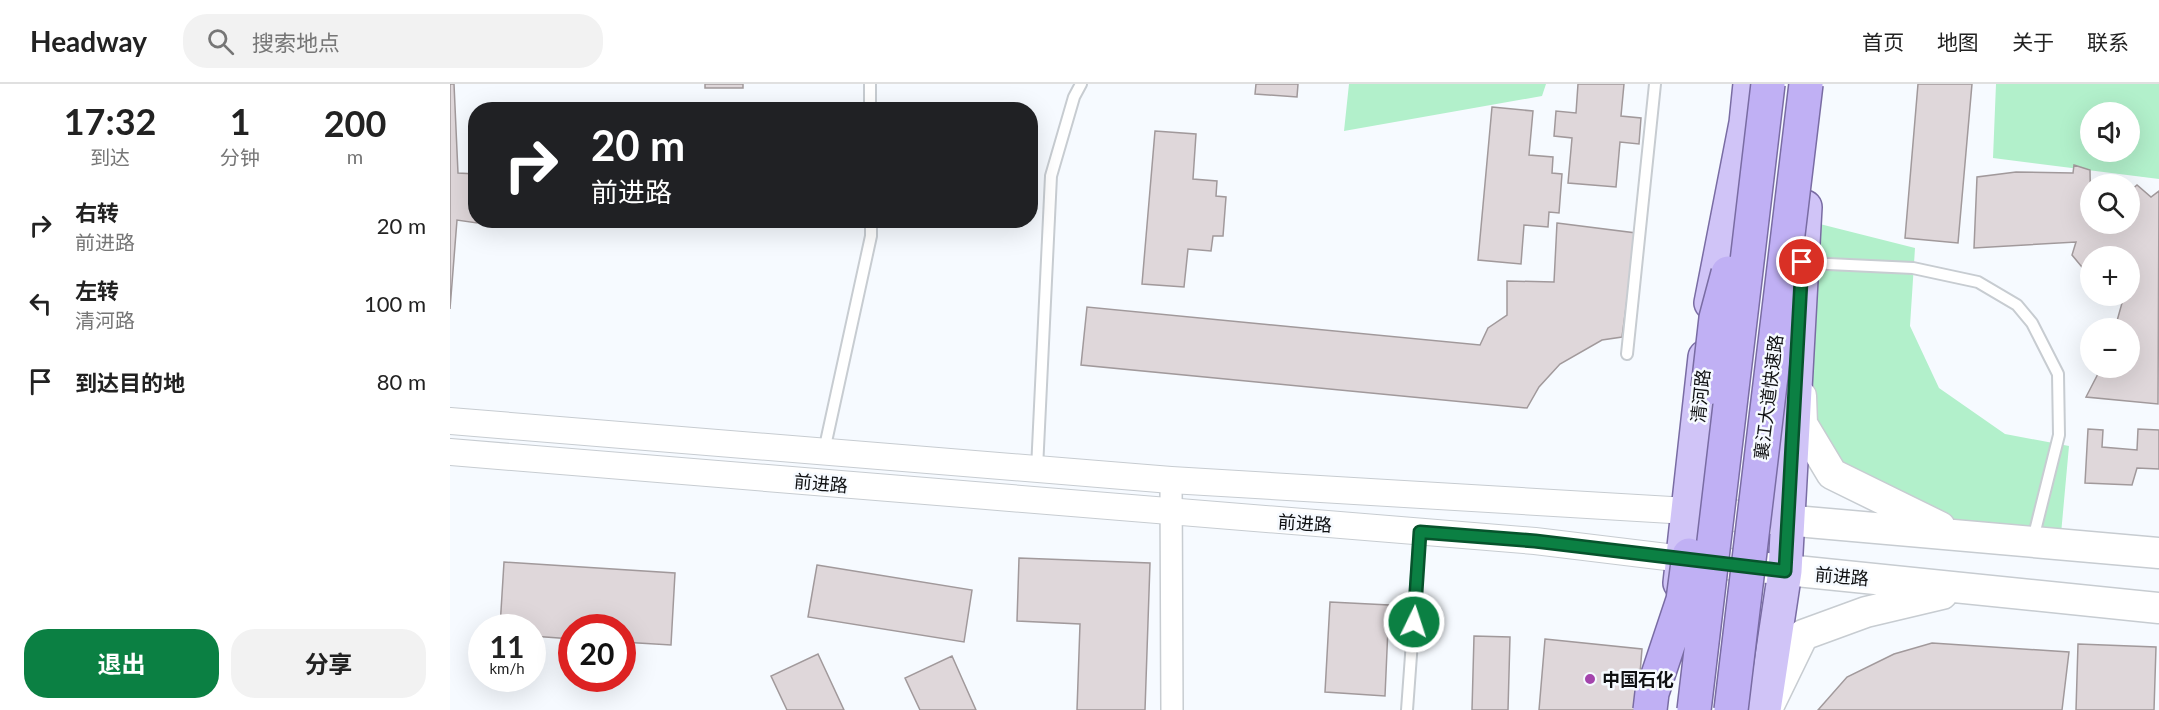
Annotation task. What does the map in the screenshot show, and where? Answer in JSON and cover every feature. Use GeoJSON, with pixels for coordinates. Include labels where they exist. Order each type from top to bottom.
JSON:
{"type":"FeatureCollection","features":[{"type":"Feature","properties":{"kind":"highway","name":"襄江大道快速路"},"geometry":{"type":"LineString","coordinates":[[1694,710],[1768,84]]}},
{"type":"Feature","properties":{"kind":"highway","name":"襄江大道快速路"},"geometry":{"type":"LineString","coordinates":[[1731,710],[1806,84]]}},
{"type":"Feature","properties":{"kind":"highway"},"geometry":{"type":"LineString","coordinates":[[1650,710],[1652,693],[1683,600],[1716,318],[1760,149]]}},
{"type":"Feature","properties":{"kind":"main road","name":"清河路"},"geometry":{"type":"LineString","coordinates":[[1666,710],[1710,312],[1746,123],[1750,84]]}},
{"type":"Feature","properties":{"kind":"main road"},"geometry":{"type":"LineString","coordinates":[[1766,710],[1785,571],[1804,220],[1821,84]]}},
{"type":"Feature","properties":{"kind":"main road"},"geometry":{"type":"LineString","coordinates":[[1799,335],[1802,424],[1832,474],[1956,535]]}},
{"type":"Feature","properties":{"kind":"main road","name":"前进路"},"geometry":{"type":"LineString","coordinates":[[1688,511],[2159,553]]}},
{"type":"Feature","properties":{"kind":"main road","name":"前进路"},"geometry":{"type":"LineString","coordinates":[[1683,559],[2159,608]]}},
{"type":"Feature","properties":{"kind":"main road"},"geometry":{"type":"LineString","coordinates":[[1766,710],[1803,635],[1866,612],[1967,588]]}},
{"type":"Feature","properties":{"kind":"street","name":"前进路"},"geometry":{"type":"LineString","coordinates":[[450,421],[1171,480],[1688,511]]}},
{"type":"Feature","properties":{"kind":"street","name":"前进路"},"geometry":{"type":"LineString","coordinates":[[450,452],[1535,541],[1683,559]]}},
{"type":"Feature","properties":{"kind":"street"},"geometry":{"type":"LineString","coordinates":[[1171,480],[1172,710]]}},
{"type":"Feature","properties":{"kind":"lane"},"geometry":{"type":"LineString","coordinates":[[870,84],[870,102]]}},
{"type":"Feature","properties":{"kind":"lane"},"geometry":{"type":"LineString","coordinates":[[1037,469],[1051,176],[1074,98],[1081,84]]}},
{"type":"Feature","properties":{"kind":"lane"},"geometry":{"type":"LineString","coordinates":[[1626,354],[1655,84]]}},
{"type":"Feature","properties":{"kind":"lane"},"geometry":{"type":"LineString","coordinates":[[824,452],[871,228]]}},
{"type":"Feature","properties":{"kind":"lane"},"geometry":{"type":"LineString","coordinates":[[1802,262],[1913,268],[1978,282],[2017,305],[2025,314],[2058,374],[2059,435],[2032,542]]}},
{"type":"Feature","properties":{"kind":"lane"},"geometry":{"type":"LineString","coordinates":[[1407,710],[1420,532]]}},
{"type":"Feature","properties":{"kind":"green space"},"geometry":{"type":"Polygon","coordinates":[[[1349,84],[1546,84],[1542,96],[1344,131],[1349,84]]]}},
{"type":"Feature","properties":{"kind":"green space"},"geometry":{"type":"Polygon","coordinates":[[[1996,84],[2159,84],[2159,179],[2140,177],[2140,174],[2119,174],[1993,158],[1996,84]]]}},
{"type":"Feature","properties":{"kind":"green space"},"geometry":{"type":"Polygon","coordinates":[[[1804,220],[1915,248],[1910,326],[1939,388],[2005,434],[2069,446],[2060,545],[1956,535],[1832,474],[1802,424],[1804,220]]]}},
{"type":"Feature","properties":{"kind":"building"},"geometry":{"type":"Polygon","coordinates":[[[450,84],[454,84],[458,173],[468,174],[468,222],[457,220],[450,309],[450,84]]]}},
{"type":"Feature","properties":{"kind":"building"},"geometry":{"type":"Polygon","coordinates":[[[705,84],[743,84],[743,88],[705,88],[705,84]]]}},
{"type":"Feature","properties":{"kind":"building"},"geometry":{"type":"Polygon","coordinates":[[[1256,84],[1298,84],[1297,97],[1255,94],[1256,84]]]}},
{"type":"Feature","properties":{"kind":"building"},"geometry":{"type":"Polygon","coordinates":[[[1578,84],[1624,84],[1621,116],[1641,118],[1639,144],[1620,142],[1616,187],[1568,183],[1572,138],[1554,136],[1556,111],[1576,113],[1578,84]]]}},
{"type":"Feature","properties":{"kind":"building"},"geometry":{"type":"Polygon","coordinates":[[[1918,84],[1972,84],[1958,243],[1905,238],[1918,84]]]}},
{"type":"Feature","properties":{"kind":"building"},"geometry":{"type":"Polygon","coordinates":[[[1492,107],[1533,111],[1529,155],[1553,157],[1552,173],[1562,174],[1559,213],[1549,212],[1548,227],[1524,225],[1521,264],[1478,260],[1492,107]]]}},
{"type":"Feature","properties":{"kind":"building"},"geometry":{"type":"Polygon","coordinates":[[[1155,131],[1196,134],[1193,179],[1217,181],[1216,196],[1226,197],[1223,236],[1213,236],[1211,251],[1188,249],[1184,287],[1142,284],[1155,131]]]}},
{"type":"Feature","properties":{"kind":"building"},"geometry":{"type":"Polygon","coordinates":[[[2074,165],[2090,170],[2090,174],[2080,174],[2080,234],[2140,234],[2140,188],[2151,197],[2159,191],[2158,404],[2086,397],[2096,378],[2140,378],[2140,318],[2118,318],[2121,306],[2140,306],[2140,246],[2080,246],[2080,265],[2072,255],[2076,242],[1974,248],[1977,177],[2016,172],[2073,173],[2074,165]]]}},
{"type":"Feature","properties":{"kind":"building"},"geometry":{"type":"Polygon","coordinates":[[[1557,223],[1636,233],[1622,337],[1602,340],[1560,364],[1539,387],[1527,408],[1081,365],[1087,307],[1480,345],[1488,328],[1507,315],[1507,281],[1554,282],[1557,223]]]}},
{"type":"Feature","properties":{"kind":"building"},"geometry":{"type":"Polygon","coordinates":[[[2088,429],[2103,430],[2102,447],[2137,450],[2138,429],[2159,430],[2159,469],[2137,468],[2132,485],[2085,483],[2088,429]]]}},
{"type":"Feature","properties":{"kind":"building"},"geometry":{"type":"Polygon","coordinates":[[[1019,558],[1150,563],[1145,710],[1077,710],[1080,624],[1017,621],[1019,558]]]}},
{"type":"Feature","properties":{"kind":"building"},"geometry":{"type":"Polygon","coordinates":[[[504,562],[675,573],[671,645],[636,643],[636,614],[558,614],[558,638],[546,637],[546,614],[501,614],[504,562]]]}},
{"type":"Feature","properties":{"kind":"building"},"geometry":{"type":"Polygon","coordinates":[[[817,565],[972,590],[964,642],[808,617],[817,565]]]}},
{"type":"Feature","properties":{"kind":"building"},"geometry":{"type":"Polygon","coordinates":[[[1330,602],[1389,605],[1385,696],[1325,692],[1330,602]]]}},
{"type":"Feature","properties":{"kind":"building"},"geometry":{"type":"Polygon","coordinates":[[[1474,636],[1510,637],[1508,710],[1472,710],[1474,636]]]}},
{"type":"Feature","properties":{"kind":"building","name":"中国石化"},"geometry":{"type":"Polygon","coordinates":[[[1545,639],[1642,649],[1637,710],[1539,710],[1545,639]]]}},
{"type":"Feature","properties":{"kind":"building"},"geometry":{"type":"Polygon","coordinates":[[[1932,643],[2069,652],[2062,710],[1818,710],[1847,677],[1894,654],[1932,643]]]}},
{"type":"Feature","properties":{"kind":"building"},"geometry":{"type":"Polygon","coordinates":[[[2078,644],[2156,647],[2154,710],[2076,710],[2078,644]]]}},
{"type":"Feature","properties":{"kind":"building"},"geometry":{"type":"Polygon","coordinates":[[[818,654],[844,710],[787,710],[771,676],[818,654]]]}},
{"type":"Feature","properties":{"kind":"building"},"geometry":{"type":"Polygon","coordinates":[[[952,656],[976,710],[920,710],[905,678],[952,656]]]}},
{"type":"Feature","properties":{"kind":"place","name":"中国石化"},"geometry":{"type":"Point","coordinates":[1590,679]}},
{"type":"Feature","properties":{"kind":"route"},"geometry":{"type":"LineString","coordinates":[[1414,622],[1420,532],[1535,541],[1785,571],[1802,262]]}}]}
